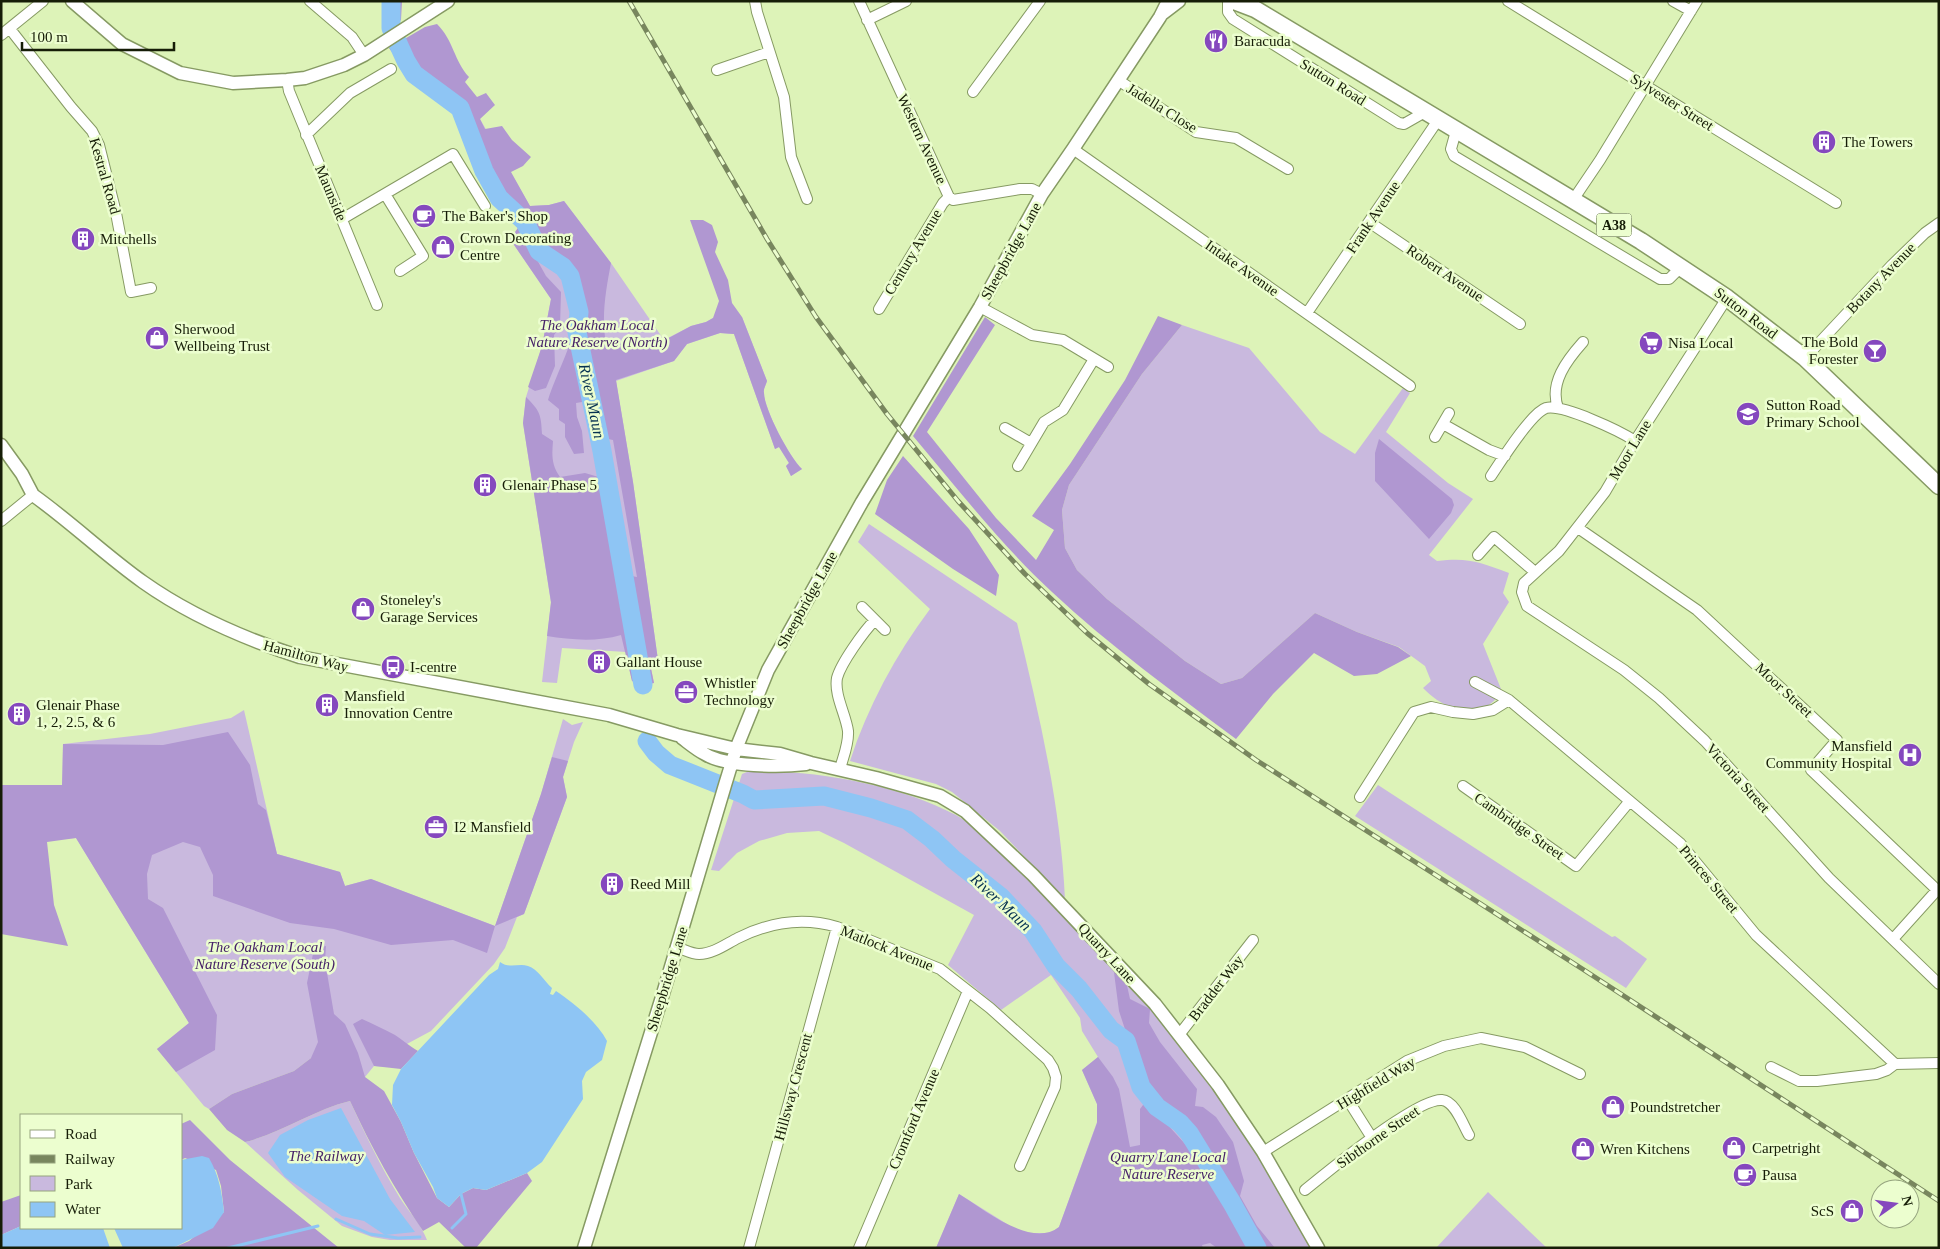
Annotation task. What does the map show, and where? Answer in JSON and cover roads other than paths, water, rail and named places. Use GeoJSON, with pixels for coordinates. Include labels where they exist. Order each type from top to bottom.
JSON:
{"type":"FeatureCollection","features":[{"type":"Feature","properties":{"kind":"highway","name":"Sutton Road"},"geometry":{"type":"LineString","coordinates":[[1234,1],[1251,5],[1456,131],[1573,200],[1681,267],[1759,320],[1805,358],[1939,486]]}},
{"type":"Feature","properties":{"kind":"street"},"geometry":{"type":"LineString","coordinates":[[5,32],[43,1]]}},
{"type":"Feature","properties":{"kind":"street"},"geometry":{"type":"LineString","coordinates":[[72,1],[122,44],[180,73],[233,83],[305,78],[344,65],[364,55],[448,1]]}},
{"type":"Feature","properties":{"kind":"street"},"geometry":{"type":"LineString","coordinates":[[310,1],[352,37],[364,55]]}},
{"type":"Feature","properties":{"kind":"street"},"geometry":{"type":"LineString","coordinates":[[755,1],[756,12],[784,97],[792,157],[806,199]]}},
{"type":"Feature","properties":{"kind":"street","name":"Western Avenue"},"geometry":{"type":"LineString","coordinates":[[859,1],[949,197],[953,200],[1020,189],[1032,189],[1042,194]]}},
{"type":"Feature","properties":{"kind":"street"},"geometry":{"type":"LineString","coordinates":[[867,20],[906,1]]}},
{"type":"Feature","properties":{"kind":"street"},"geometry":{"type":"LineString","coordinates":[[973,92],[1040,1]]}},
{"type":"Feature","properties":{"kind":"street","name":"Sheepbridge Lane"},"geometry":{"type":"LineString","coordinates":[[584,1248],[736,749],[773,662],[875,478],[980,307],[1042,194],[1162,14],[1168,1]]}},
{"type":"Feature","properties":{"kind":"street","name":"Sheepbridge Lane"},"geometry":{"type":"LineString","coordinates":[[1162,14],[1179,1]]}},
{"type":"Feature","properties":{"kind":"street","name":"Sutton Road"},"geometry":{"type":"LineString","coordinates":[[1228,1],[1228,12],[1233,19],[1398,122],[1404,124],[1432,116]]}},
{"type":"Feature","properties":{"kind":"street","name":"Sylvester Street"},"geometry":{"type":"LineString","coordinates":[[1508,1],[1836,203]]}},
{"type":"Feature","properties":{"kind":"street"},"geometry":{"type":"LineString","coordinates":[[1673,1],[1691,11]]}},
{"type":"Feature","properties":{"kind":"street"},"geometry":{"type":"LineString","coordinates":[[1573,200],[1600,160],[1697,1]]}},
{"type":"Feature","properties":{"kind":"street","name":"Kestral Road"},"geometry":{"type":"LineString","coordinates":[[5,32],[92,131],[99,145],[116,213],[131,292],[152,288]]}},
{"type":"Feature","properties":{"kind":"street"},"geometry":{"type":"LineString","coordinates":[[717,70],[770,52]]}},
{"type":"Feature","properties":{"kind":"street"},"geometry":{"type":"LineString","coordinates":[[306,134],[350,93],[391,69]]}},
{"type":"Feature","properties":{"kind":"street","name":"Maunside"},"geometry":{"type":"LineString","coordinates":[[287,80],[289,91],[306,134],[376,305]]}},
{"type":"Feature","properties":{"kind":"street","name":"Jadella Close"},"geometry":{"type":"LineString","coordinates":[[1118,80],[1196,132],[1236,138],[1288,170]]}},
{"type":"Feature","properties":{"kind":"street","name":"Frank Avenue"},"geometry":{"type":"LineString","coordinates":[[1307,313],[1369,222],[1432,116]]}},
{"type":"Feature","properties":{"kind":"street"},"geometry":{"type":"LineString","coordinates":[[1456,131],[1451,149],[1454,156],[1660,279],[1669,279],[1681,267]]}},
{"type":"Feature","properties":{"kind":"street","name":"Intake Avenue"},"geometry":{"type":"LineString","coordinates":[[1073,150],[1410,386]]}},
{"type":"Feature","properties":{"kind":"street"},"geometry":{"type":"LineString","coordinates":[[342,219],[453,154],[486,206]]}},
{"type":"Feature","properties":{"kind":"street"},"geometry":{"type":"LineString","coordinates":[[385,194],[423,256],[400,271]]}},
{"type":"Feature","properties":{"kind":"street","name":"Century Avenue"},"geometry":{"type":"LineString","coordinates":[[878,309],[943,203],[949,197]]}},
{"type":"Feature","properties":{"kind":"street","name":"Robert Avenue"},"geometry":{"type":"LineString","coordinates":[[1369,222],[1520,324]]}},
{"type":"Feature","properties":{"kind":"street","name":"Botany Avenue"},"geometry":{"type":"LineString","coordinates":[[1805,358],[1892,265],[1925,233],[1939,223]]}},
{"type":"Feature","properties":{"kind":"street","name":"Moor Lane"},"geometry":{"type":"LineString","coordinates":[[1522,592],[1524,583],[1559,551],[1605,492],[1635,441],[1727,298]]}},
{"type":"Feature","properties":{"kind":"street"},"geometry":{"type":"LineString","coordinates":[[980,307],[1032,335],[1063,340],[1108,367]]}},
{"type":"Feature","properties":{"kind":"street"},"geometry":{"type":"LineString","coordinates":[[1558,408],[1555,400],[1555,384],[1573,353],[1583,342]]}},
{"type":"Feature","properties":{"kind":"street"},"geometry":{"type":"LineString","coordinates":[[1562,350],[1573,353]]}},
{"type":"Feature","properties":{"kind":"street"},"geometry":{"type":"LineString","coordinates":[[1018,466],[1044,422],[1063,410],[1094,359]]}},
{"type":"Feature","properties":{"kind":"street"},"geometry":{"type":"LineString","coordinates":[[1491,476],[1534,416],[1546,408],[1558,408],[1618,430],[1635,441]]}},
{"type":"Feature","properties":{"kind":"street"},"geometry":{"type":"LineString","coordinates":[[1435,437],[1449,413]]}},
{"type":"Feature","properties":{"kind":"street"},"geometry":{"type":"LineString","coordinates":[[1443,424],[1489,450],[1505,456]]}},
{"type":"Feature","properties":{"kind":"street"},"geometry":{"type":"LineString","coordinates":[[1005,428],[1031,443]]}},
{"type":"Feature","properties":{"kind":"street","name":"Hamilton Way"},"geometry":{"type":"LineString","coordinates":[[1,445],[22,474],[32,495],[144,582],[226,630],[262,645],[300,657],[354,668],[609,715],[736,749]]}},
{"type":"Feature","properties":{"kind":"street"},"geometry":{"type":"LineString","coordinates":[[1,521],[32,495]]}},
{"type":"Feature","properties":{"kind":"street","name":"Moor Street"},"geometry":{"type":"LineString","coordinates":[[1578,528],[1697,610],[1837,740],[1811,770],[1937,890],[1893,939]]}},
{"type":"Feature","properties":{"kind":"street"},"geometry":{"type":"LineString","coordinates":[[1478,555],[1494,537],[1535,572]]}},
{"type":"Feature","properties":{"kind":"street","name":"Victoria Street"},"geometry":{"type":"LineString","coordinates":[[1522,592],[1527,606],[1624,670],[1659,698],[1705,741],[1829,878],[1939,984]]}},
{"type":"Feature","properties":{"kind":"street"},"geometry":{"type":"LineString","coordinates":[[862,606],[885,630]]}},
{"type":"Feature","properties":{"kind":"street"},"geometry":{"type":"LineString","coordinates":[[840,769],[848,740],[848,730],[837,679],[866,629],[874,620]]}},
{"type":"Feature","properties":{"kind":"street","name":"Princes Street"},"geometry":{"type":"LineString","coordinates":[[1475,682],[1509,700],[1680,843],[1756,935],[1894,1064]]}},
{"type":"Feature","properties":{"kind":"street"},"geometry":{"type":"LineString","coordinates":[[1360,797],[1414,712],[1431,707],[1473,714],[1493,710],[1509,700]]}},
{"type":"Feature","properties":{"kind":"street","name":"Hamilton Way"},"geometry":{"type":"LineString","coordinates":[[678,735],[706,755],[732,762]]}},
{"type":"Feature","properties":{"kind":"street","name":"Quarry Lane"},"geometry":{"type":"LineString","coordinates":[[736,749],[780,754],[840,769],[940,796],[965,810],[1054,897],[1155,1004],[1218,1085],[1263,1152],[1318,1248]]}},
{"type":"Feature","properties":{"kind":"street","name":"Quarry Lane"},"geometry":{"type":"LineString","coordinates":[[732,762],[781,767],[810,763]]}},
{"type":"Feature","properties":{"kind":"street","name":"Cambridge Street"},"geometry":{"type":"LineString","coordinates":[[1463,786],[1576,866],[1629,802]]}},
{"type":"Feature","properties":{"kind":"street","name":"Matlock Avenue"},"geometry":{"type":"LineString","coordinates":[[676,947],[698,954],[711,952],[748,933],[770,925],[791,922],[820,922],[837,927],[940,969],[1041,1053],[1054,1068],[1055,1086],[1020,1166]]}},
{"type":"Feature","properties":{"kind":"street","name":"Hillsway Crescent"},"geometry":{"type":"LineString","coordinates":[[749,1248],[837,927]]}},
{"type":"Feature","properties":{"kind":"street","name":"Bradder Way"},"geometry":{"type":"LineString","coordinates":[[1179,1036],[1253,940]]}},
{"type":"Feature","properties":{"kind":"street","name":"Cromford Avenue"},"geometry":{"type":"LineString","coordinates":[[859,1248],[968,991]]}},
{"type":"Feature","properties":{"kind":"street","name":"Highfield Way"},"geometry":{"type":"LineString","coordinates":[[1263,1152],[1407,1061],[1444,1046],[1481,1038],[1524,1047],[1580,1074]]}},
{"type":"Feature","properties":{"kind":"street"},"geometry":{"type":"LineString","coordinates":[[1771,1067],[1799,1081],[1817,1081],[1876,1074],[1887,1070],[1894,1064],[1939,1063]]}},
{"type":"Feature","properties":{"kind":"street"},"geometry":{"type":"LineString","coordinates":[[1348,1100],[1372,1138]]}},
{"type":"Feature","properties":{"kind":"street","name":"Sibthorne Street"},"geometry":{"type":"LineString","coordinates":[[1305,1190],[1372,1138],[1428,1103],[1442,1100],[1451,1104],[1469,1135]]}},
{"type":"Feature","properties":{"kind":"water"},"geometry":{"type":"Polygon","coordinates":[[[500,962],[510,966],[528,966],[535,970],[552,988],[550,994],[553,995],[556,991],[577,1007],[591,1020],[607,1041],[602,1060],[586,1072],[582,1081],[583,1099],[542,1162],[527,1173],[486,1190],[473,1188],[461,1194],[449,1207],[437,1198],[414,1153],[392,1105],[393,1085],[401,1069],[489,975],[498,969],[500,962]]]}},
{"type":"Feature","properties":{"kind":"water","name":"The Railway"},"geometry":{"type":"Polygon","coordinates":[[[341,1108],[390,1199],[415,1232],[385,1235],[364,1221],[342,1216],[285,1177],[268,1153],[280,1135],[308,1120],[341,1108]]]}},
{"type":"Feature","properties":{"kind":"water"},"geometry":{"type":"Polygon","coordinates":[[[202,1156],[209,1158],[218,1178],[224,1212],[213,1228],[173,1248],[123,1248],[114,1229],[182,1229],[182,1160],[202,1156]]]}},
{"type":"Feature","properties":{"kind":"water"},"geometry":{"type":"Polygon","coordinates":[[[20,1226],[20,1229],[103,1229],[110,1248],[1,1248],[1,1235],[20,1226]]]}},
{"type":"Feature","properties":{"kind":"waterway","name":"River Maun"},"geometry":{"type":"LineString","coordinates":[[391,1],[391,28],[414,74],[460,108],[484,171],[499,198],[525,222],[539,251],[563,267],[570,276],[579,312],[577,332],[602,451],[643,685]]}},
{"type":"Feature","properties":{"kind":"waterway","name":"River Maun"},"geometry":{"type":"LineString","coordinates":[[647,741],[656,753],[670,765],[754,800],[824,796],[871,808],[907,820],[932,839],[953,859],[1001,897],[1033,931],[1056,966],[1079,989],[1111,1030],[1126,1041],[1141,1087],[1157,1107],[1180,1123],[1189,1133],[1257,1248]]}},
{"type":"Feature","properties":{"kind":"waterway"},"geometry":{"type":"LineString","coordinates":[[452,1228],[466,1214],[461,1194]]}},
{"type":"Feature","properties":{"kind":"waterway"},"geometry":{"type":"LineString","coordinates":[[336,1219],[370,1234],[398,1238],[420,1237]]}},
{"type":"Feature","properties":{"kind":"waterway"},"geometry":{"type":"LineString","coordinates":[[228,1248],[318,1226]]}},
{"type":"Feature","properties":{"kind":"railway"},"geometry":{"type":"LineString","coordinates":[[629,1],[767,239],[816,317],[887,414],[958,501],[1025,574],[1087,633],[1149,684],[1256,760],[1939,1201]]}},
{"type":"Feature","properties":{"kind":"place","name":"Baracuda"},"geometry":{"type":"Point","coordinates":[1216,41]}},
{"type":"Feature","properties":{"kind":"place","name":"The Towers"},"geometry":{"type":"Point","coordinates":[1824,142]}},
{"type":"Feature","properties":{"kind":"place","name":"The Baker's Shop"},"geometry":{"type":"Point","coordinates":[424,216]}},
{"type":"Feature","properties":{"kind":"place","name":"Mitchells"},"geometry":{"type":"Point","coordinates":[83,239]}},
{"type":"Feature","properties":{"kind":"place","name":"Crown Decorating Centre"},"geometry":{"type":"Point","coordinates":[443,247]}},
{"type":"Feature","properties":{"kind":"place","name":"Sherwood Wellbeing Trust"},"geometry":{"type":"Point","coordinates":[157,338]}},
{"type":"Feature","properties":{"kind":"place","name":"Nisa Local"},"geometry":{"type":"Point","coordinates":[1651,343]}},
{"type":"Feature","properties":{"kind":"place","name":"The Bold Forester"},"geometry":{"type":"Point","coordinates":[1875,351]}},
{"type":"Feature","properties":{"kind":"place","name":"Sutton Road Primary School"},"geometry":{"type":"Point","coordinates":[1748,414]}},
{"type":"Feature","properties":{"kind":"place","name":"Glenair Phase 5"},"geometry":{"type":"Point","coordinates":[485,485]}},
{"type":"Feature","properties":{"kind":"place","name":"Stoneley's Garage Services"},"geometry":{"type":"Point","coordinates":[363,609]}},
{"type":"Feature","properties":{"kind":"place","name":"Gallant House"},"geometry":{"type":"Point","coordinates":[599,662]}},
{"type":"Feature","properties":{"kind":"place","name":"I-centre"},"geometry":{"type":"Point","coordinates":[393,667]}},
{"type":"Feature","properties":{"kind":"place","name":"Whistler Technology"},"geometry":{"type":"Point","coordinates":[686,692]}},
{"type":"Feature","properties":{"kind":"place","name":"Mansfield Innovation Centre"},"geometry":{"type":"Point","coordinates":[327,705]}},
{"type":"Feature","properties":{"kind":"place","name":"Glenair Phase 1, 2, 2.5, & 6"},"geometry":{"type":"Point","coordinates":[19,714]}},
{"type":"Feature","properties":{"kind":"place","name":"Mansfield Community Hospital"},"geometry":{"type":"Point","coordinates":[1910,755]}},
{"type":"Feature","properties":{"kind":"place","name":"I2 Mansfield"},"geometry":{"type":"Point","coordinates":[436,827]}},
{"type":"Feature","properties":{"kind":"place","name":"Reed Mill"},"geometry":{"type":"Point","coordinates":[612,884]}},
{"type":"Feature","properties":{"kind":"place","name":"Poundstretcher"},"geometry":{"type":"Point","coordinates":[1613,1107]}},
{"type":"Feature","properties":{"kind":"place","name":"Carpetright"},"geometry":{"type":"Point","coordinates":[1734,1148]}},
{"type":"Feature","properties":{"kind":"place","name":"Wren Kitchens"},"geometry":{"type":"Point","coordinates":[1583,1149]}},
{"type":"Feature","properties":{"kind":"place","name":"Pausa"},"geometry":{"type":"Point","coordinates":[1745,1175]}},
{"type":"Feature","properties":{"kind":"place","name":"ScS"},"geometry":{"type":"Point","coordinates":[1852,1211]}},
{"type":"Feature","properties":{"kind":"park label","name":"The Oakham Local Nature Reserve (North)"},"geometry":{"type":"Point","coordinates":[597,334]}},
{"type":"Feature","properties":{"kind":"park label","name":"The Oakham Local Nature Reserve (South)"},"geometry":{"type":"Point","coordinates":[265,956]}},
{"type":"Feature","properties":{"kind":"park label","name":"Quarry Lane Local Nature Reserve"},"geometry":{"type":"Point","coordinates":[1168,1166]}}]}
